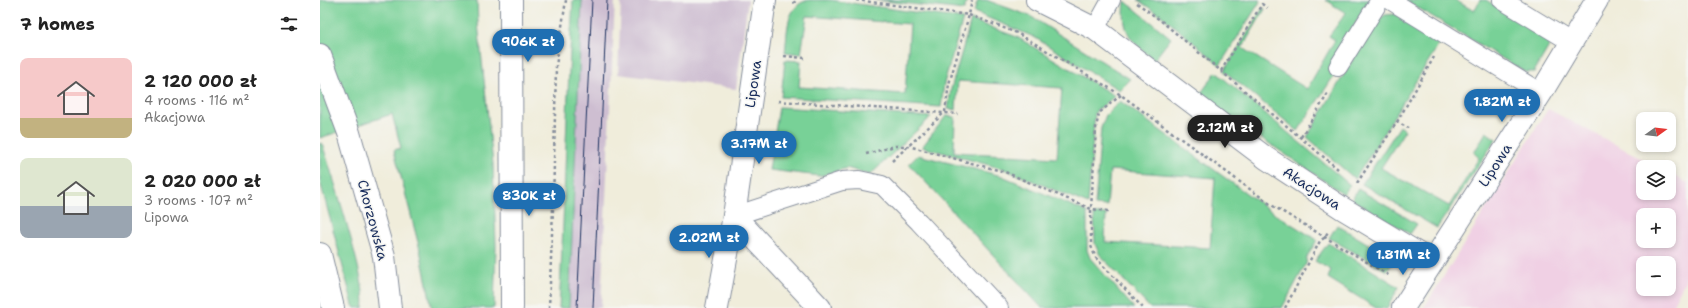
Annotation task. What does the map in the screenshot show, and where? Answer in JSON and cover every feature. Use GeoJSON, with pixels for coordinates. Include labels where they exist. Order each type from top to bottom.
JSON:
{"type":"FeatureCollection","features":[{"type":"Feature","properties":{"kind":"street"},"geometry":{"type":"LineString","coordinates":[[511,0],[512,308]]}},
{"type":"Feature","properties":{"kind":"street","name":"Lipowa"},"geometry":{"type":"LineString","coordinates":[[717,308],[734,216],[765,0]]}},
{"type":"Feature","properties":{"kind":"street","name":"Akacjowa"},"geometry":{"type":"LineString","coordinates":[[1037,0],[1095,29],[1266,158],[1342,208],[1432,262]]}},
{"type":"Feature","properties":{"kind":"street","name":"Lipowa"},"geometry":{"type":"LineString","coordinates":[[1403,308],[1542,93],[1597,0]]}},
{"type":"Feature","properties":{"kind":"street","name":"Chorzowska"},"geometry":{"type":"LineString","coordinates":[[320,54],[349,133],[384,256],[390,308]]}},
{"type":"Feature","properties":{"kind":"street"},"geometry":{"type":"LineString","coordinates":[[734,216],[820,308]]}},
{"type":"Feature","properties":{"kind":"street"},"geometry":{"type":"LineString","coordinates":[[320,254],[333,308]]}},
{"type":"Feature","properties":{"kind":"lane"},"geometry":{"type":"LineString","coordinates":[[1095,29],[1111,0]]}},
{"type":"Feature","properties":{"kind":"lane"},"geometry":{"type":"LineString","coordinates":[[1338,67],[1380,0]]}},
{"type":"Feature","properties":{"kind":"lane"},"geometry":{"type":"LineString","coordinates":[[1390,0],[1542,93]]}},
{"type":"Feature","properties":{"kind":"lane"},"geometry":{"type":"LineString","coordinates":[[1502,0],[1571,42]]}},
{"type":"Feature","properties":{"kind":"lane"},"geometry":{"type":"LineString","coordinates":[[734,216],[842,181],[859,180],[882,185],[919,222],[999,308]]}},
{"type":"Feature","properties":{"kind":"path"},"geometry":{"type":"LineString","coordinates":[[549,308],[556,66],[566,0]]}},
{"type":"Feature","properties":{"kind":"path"},"geometry":{"type":"LineString","coordinates":[[856,0],[969,15],[1017,33],[1121,95],[1272,206],[1394,279]]}},
{"type":"Feature","properties":{"kind":"path"},"geometry":{"type":"LineString","coordinates":[[869,182],[945,112],[949,84],[972,0]]}},
{"type":"Feature","properties":{"kind":"path"},"geometry":{"type":"LineString","coordinates":[[1132,0],[1160,20],[1344,174]]}},
{"type":"Feature","properties":{"kind":"path"},"geometry":{"type":"LineString","coordinates":[[1221,71],[1262,4],[1267,8]]}},
{"type":"Feature","properties":{"kind":"path"},"geometry":{"type":"LineString","coordinates":[[1362,188],[1356,184],[1397,122],[1446,35]]}},
{"type":"Feature","properties":{"kind":"path"},"geometry":{"type":"LineString","coordinates":[[780,55],[805,58]]}},
{"type":"Feature","properties":{"kind":"path"},"geometry":{"type":"LineString","coordinates":[[1301,137],[1342,70],[1338,67]]}},
{"type":"Feature","properties":{"kind":"path"},"geometry":{"type":"LineString","coordinates":[[1121,95],[1099,113],[1096,128],[1091,209],[1091,246],[1096,258],[1143,308]]}},
{"type":"Feature","properties":{"kind":"path"},"geometry":{"type":"LineString","coordinates":[[774,100],[958,114]]}},
{"type":"Feature","properties":{"kind":"path"},"geometry":{"type":"LineString","coordinates":[[1397,122],[1408,128]]}},
{"type":"Feature","properties":{"kind":"path"},"geometry":{"type":"LineString","coordinates":[[865,154],[895,146],[908,146],[1005,172],[1091,209],[1110,211]]}},
{"type":"Feature","properties":{"kind":"path"},"geometry":{"type":"LineString","coordinates":[[1284,308],[1320,241],[1324,238],[1342,208]]}},
{"type":"Feature","properties":{"kind":"shaded area"},"geometry":{"type":"Polygon","coordinates":[[[582,0],[615,0],[601,308],[569,308],[582,0]]]}},
{"type":"Feature","properties":{"kind":"shaded area"},"geometry":{"type":"Polygon","coordinates":[[[621,0],[748,0],[736,89],[618,74],[621,0]]]}},
{"type":"Feature","properties":{"kind":"shaded area"},"geometry":{"type":"Polygon","coordinates":[[[1548,109],[1645,160],[1636,160],[1636,200],[1676,200],[1676,177],[1688,183],[1688,275],[1671,308],[1424,308],[1548,109]]]}},
{"type":"Feature","properties":{"kind":"green space"},"geometry":{"type":"Polygon","coordinates":[[[320,0],[477,0],[478,23],[493,164],[496,245],[494,308],[432,308],[420,250],[394,150],[401,148],[392,114],[320,138],[320,0]]]}},
{"type":"Feature","properties":{"kind":"green space"},"geometry":{"type":"Polygon","coordinates":[[[573,0],[582,0],[569,308],[559,308],[569,77],[573,0]]]}},
{"type":"Feature","properties":{"kind":"green space"},"geometry":{"type":"Polygon","coordinates":[[[809,0],[830,0],[963,19],[944,83],[941,107],[781,97],[785,60],[801,61],[799,87],[905,94],[910,24],[807,16],[801,54],[785,52],[789,20],[792,13],[801,3],[809,0]]]}},
{"type":"Feature","properties":{"kind":"green space"},"geometry":{"type":"Polygon","coordinates":[[[876,0],[967,0],[964,10],[876,0]]]}},
{"type":"Feature","properties":{"kind":"green space"},"geometry":{"type":"Polygon","coordinates":[[[978,0],[986,0],[1030,16],[1130,79],[1119,90],[1034,37],[974,12],[978,0]]]}},
{"type":"Feature","properties":{"kind":"green space"},"geometry":{"type":"Polygon","coordinates":[[[1138,0],[1261,0],[1220,65],[1163,17],[1138,0]]]}},
{"type":"Feature","properties":{"kind":"green space"},"geometry":{"type":"Polygon","coordinates":[[[1325,0],[1369,0],[1329,70],[1335,74],[1298,131],[1224,71],[1263,8],[1265,9],[1242,48],[1307,89],[1335,40],[1329,36],[1346,13],[1325,0]]]}},
{"type":"Feature","properties":{"kind":"green space"},"geometry":{"type":"Polygon","coordinates":[[[1405,0],[1455,0],[1474,11],[1480,0],[1486,0],[1552,41],[1534,72],[1525,72],[1405,0]]]}},
{"type":"Feature","properties":{"kind":"green space"},"geometry":{"type":"Polygon","coordinates":[[[1125,1],[1171,38],[1154,60],[1139,47],[1126,29],[1124,12],[1125,1]]]}},
{"type":"Feature","properties":{"kind":"green space"},"geometry":{"type":"Polygon","coordinates":[[[1395,14],[1441,41],[1355,179],[1307,137],[1375,22],[1385,15],[1395,14]]]}},
{"type":"Feature","properties":{"kind":"green space"},"geometry":{"type":"Polygon","coordinates":[[[971,20],[1017,37],[1115,96],[1095,112],[1088,204],[1004,169],[922,147],[946,116],[955,117],[954,152],[1057,158],[1062,88],[958,81],[956,110],[948,109],[951,89],[971,20]]]}},
{"type":"Feature","properties":{"kind":"green space"},"geometry":{"type":"Polygon","coordinates":[[[1216,72],[1350,185],[1344,194],[1199,96],[1216,72]]]}},
{"type":"Feature","properties":{"kind":"green space"},"geometry":{"type":"Polygon","coordinates":[[[1120,101],[1272,212],[1317,240],[1307,257],[1306,264],[1282,308],[1150,308],[1100,255],[1095,244],[1094,214],[1106,214],[1105,242],[1210,248],[1215,178],[1110,170],[1107,206],[1095,205],[1101,128],[1106,115],[1120,101]]]}},
{"type":"Feature","properties":{"kind":"green space"},"geometry":{"type":"Polygon","coordinates":[[[779,107],[931,117],[870,175],[847,168],[820,176],[769,170],[779,107]]]}},
{"type":"Feature","properties":{"kind":"green space"},"geometry":{"type":"Polygon","coordinates":[[[1400,126],[1405,130],[1381,168],[1449,206],[1479,158],[1474,153],[1486,132],[1496,139],[1437,228],[1362,184],[1400,126]]]}},
{"type":"Feature","properties":{"kind":"green space"},"geometry":{"type":"Polygon","coordinates":[[[322,143],[361,279],[364,297],[363,308],[355,308],[353,305],[320,181],[320,144],[322,143]]]}},
{"type":"Feature","properties":{"kind":"green space"},"geometry":{"type":"Polygon","coordinates":[[[918,155],[1002,176],[1087,212],[1087,250],[1090,258],[1134,308],[1042,308],[909,164],[918,155]]]}},
{"type":"Feature","properties":{"kind":"green space"},"geometry":{"type":"Polygon","coordinates":[[[1358,189],[1417,224],[1410,234],[1352,199],[1358,189]]]}},
{"type":"Feature","properties":{"kind":"green space"},"geometry":{"type":"Polygon","coordinates":[[[1337,225],[1395,260],[1387,271],[1329,238],[1337,225]]]}},
{"type":"Feature","properties":{"kind":"green space"},"geometry":{"type":"Polygon","coordinates":[[[1328,243],[1399,287],[1387,308],[1376,308],[1328,278],[1331,270],[1315,261],[1328,243]]]}},
{"type":"Feature","properties":{"kind":"tram line"},"geometry":{"type":"LineString","coordinates":[[577,308],[592,0]]}},
{"type":"Feature","properties":{"kind":"tram line"},"geometry":{"type":"LineString","coordinates":[[593,308],[607,0]]}}]}
